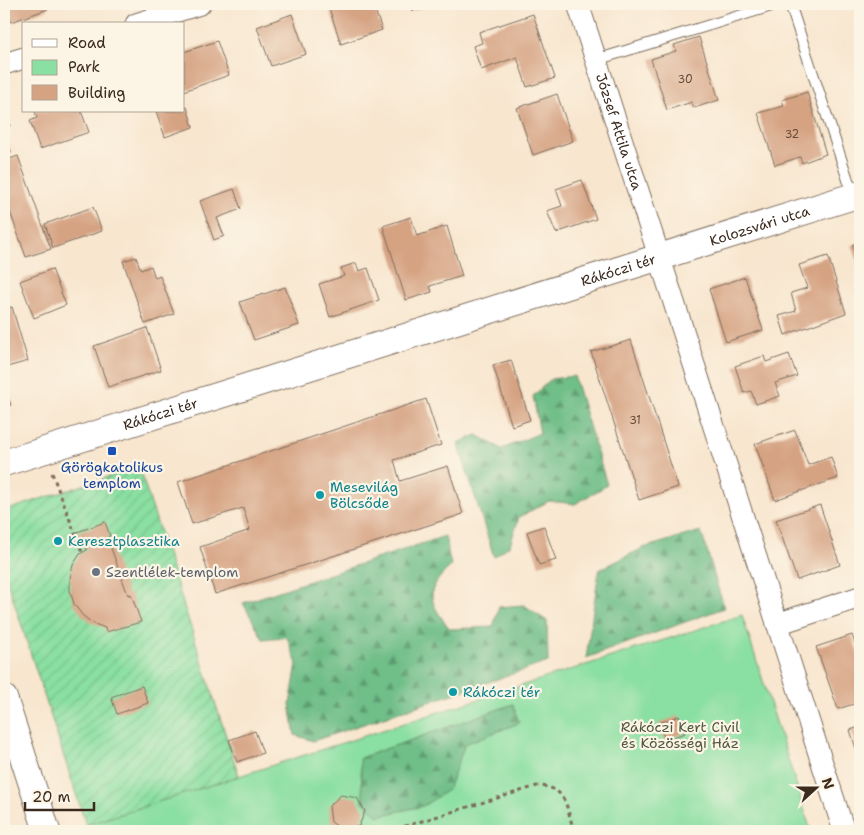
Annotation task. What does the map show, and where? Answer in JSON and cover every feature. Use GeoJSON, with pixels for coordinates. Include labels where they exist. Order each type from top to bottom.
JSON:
{"type":"FeatureCollection","features":[{"type":"Feature","properties":{"kind":"street"},"geometry":{"type":"LineString","coordinates":[[142,22],[200,4]]}},
{"type":"Feature","properties":{"kind":"street","name":"József Attila utca"},"geometry":{"type":"LineString","coordinates":[[578,4],[659,258]]}},
{"type":"Feature","properties":{"kind":"street"},"geometry":{"type":"LineString","coordinates":[[4,64],[22,59]]}},
{"type":"Feature","properties":{"kind":"street","name":"Kolozsvári utca"},"geometry":{"type":"LineString","coordinates":[[659,258],[857,195]]}},
{"type":"Feature","properties":{"kind":"street","name":"Rákóczi tér"},"geometry":{"type":"LineString","coordinates":[[4,463],[659,258],[844,831]]}},
{"type":"Feature","properties":{"kind":"street"},"geometry":{"type":"LineString","coordinates":[[777,624],[860,597]]}},
{"type":"Feature","properties":{"kind":"street"},"geometry":{"type":"LineString","coordinates":[[4,698],[47,831]]}},
{"type":"Feature","properties":{"kind":"lane"},"geometry":{"type":"LineString","coordinates":[[596,60],[778,4]]}},
{"type":"Feature","properties":{"kind":"lane"},"geometry":{"type":"LineString","coordinates":[[790,4],[857,195]]}},
{"type":"Feature","properties":{"kind":"path"},"geometry":{"type":"LineString","coordinates":[[44,450],[82,552]]}},
{"type":"Feature","properties":{"kind":"path"},"geometry":{"type":"LineString","coordinates":[[388,831],[537,786],[551,786],[560,793],[574,831]]}},
{"type":"Feature","properties":{"kind":"green space"},"geometry":{"type":"Polygon","coordinates":[[[574,376],[607,485],[575,504],[549,501],[519,517],[510,545],[494,557],[458,443],[477,435],[502,449],[540,433],[533,396],[551,379],[574,376]]]}},
{"type":"Feature","properties":{"kind":"green space"},"geometry":{"type":"Polygon","coordinates":[[[139,467],[239,776],[86,825],[4,571],[4,511],[139,467]]]}},
{"type":"Feature","properties":{"kind":"green space"},"geometry":{"type":"Polygon","coordinates":[[[701,531],[724,608],[586,658],[599,570],[643,548],[701,531]]]}},
{"type":"Feature","properties":{"kind":"green space"},"geometry":{"type":"Polygon","coordinates":[[[445,536],[451,566],[436,583],[432,597],[437,611],[450,629],[493,627],[499,607],[524,605],[547,621],[548,662],[313,741],[295,735],[290,704],[297,664],[287,637],[263,639],[243,603],[445,536]]]}},
{"type":"Feature","properties":{"kind":"green space","name":"Rákóczi Kert Civil és Közösségi Ház"},"geometry":{"type":"Polygon","coordinates":[[[742,615],[811,831],[88,831],[86,825],[742,615]]]}},
{"type":"Feature","properties":{"kind":"green space"},"geometry":{"type":"Polygon","coordinates":[[[513,704],[519,723],[465,744],[448,790],[423,806],[378,816],[363,802],[360,758],[513,704]]]}},
{"type":"Feature","properties":{"kind":"building"},"geometry":{"type":"Polygon","coordinates":[[[5,4],[46,4],[48,9],[11,22],[5,4]]]}},
{"type":"Feature","properties":{"kind":"building"},"geometry":{"type":"Polygon","coordinates":[[[373,4],[382,30],[341,44],[328,5],[373,4]]]}},
{"type":"Feature","properties":{"kind":"building"},"geometry":{"type":"Polygon","coordinates":[[[409,4],[433,4],[412,11],[409,4]]]}},
{"type":"Feature","properties":{"kind":"building"},"geometry":{"type":"Polygon","coordinates":[[[292,14],[306,54],[271,66],[257,27],[292,14]]]}},
{"type":"Feature","properties":{"kind":"building"},"geometry":{"type":"Polygon","coordinates":[[[533,14],[555,78],[527,87],[517,57],[481,70],[473,46],[482,43],[479,32],[533,14]]]}},
{"type":"Feature","properties":{"kind":"building"},"geometry":{"type":"Polygon","coordinates":[[[699,37],[719,100],[694,108],[692,102],[667,110],[651,59],[676,51],[674,45],[699,37]]]}},
{"type":"Feature","properties":{"kind":"building"},"geometry":{"type":"Polygon","coordinates":[[[217,41],[229,75],[185,91],[185,52],[217,41]]]}},
{"type":"Feature","properties":{"kind":"building"},"geometry":{"type":"Polygon","coordinates":[[[807,92],[826,154],[802,163],[800,157],[775,165],[758,113],[784,106],[782,100],[807,92]]]}},
{"type":"Feature","properties":{"kind":"building"},"geometry":{"type":"Polygon","coordinates":[[[557,94],[573,141],[533,155],[517,108],[557,94]]]}},
{"type":"Feature","properties":{"kind":"building"},"geometry":{"type":"Polygon","coordinates":[[[4,107],[10,126],[4,128],[4,107]]]}},
{"type":"Feature","properties":{"kind":"building"},"geometry":{"type":"Polygon","coordinates":[[[187,107],[193,127],[165,137],[156,112],[185,112],[185,108],[187,107]]]}},
{"type":"Feature","properties":{"kind":"building"},"geometry":{"type":"Polygon","coordinates":[[[35,112],[81,112],[89,132],[40,149],[30,121],[37,118],[35,112]]]}},
{"type":"Feature","properties":{"kind":"building"},"geometry":{"type":"Polygon","coordinates":[[[4,130],[11,152],[4,154],[4,130]]]}},
{"type":"Feature","properties":{"kind":"building"},"geometry":{"type":"Polygon","coordinates":[[[18,156],[51,249],[26,257],[4,195],[4,161],[18,156]]]}},
{"type":"Feature","properties":{"kind":"building"},"geometry":{"type":"Polygon","coordinates":[[[582,180],[596,219],[556,233],[547,211],[562,206],[556,189],[582,180]]]}},
{"type":"Feature","properties":{"kind":"building"},"geometry":{"type":"Polygon","coordinates":[[[234,189],[241,209],[217,218],[224,236],[214,240],[200,201],[234,189]]]}},
{"type":"Feature","properties":{"kind":"building"},"geometry":{"type":"Polygon","coordinates":[[[93,207],[102,231],[53,248],[45,224],[93,207]]]}},
{"type":"Feature","properties":{"kind":"building"},"geometry":{"type":"Polygon","coordinates":[[[411,217],[417,236],[447,226],[462,276],[430,286],[432,292],[406,300],[383,226],[411,217]]]}},
{"type":"Feature","properties":{"kind":"building"},"geometry":{"type":"Polygon","coordinates":[[[860,242],[860,268],[852,245],[860,242]]]}},
{"type":"Feature","properties":{"kind":"building"},"geometry":{"type":"Polygon","coordinates":[[[828,256],[846,313],[785,335],[779,316],[796,311],[791,293],[807,288],[799,265],[828,256]]]}},
{"type":"Feature","properties":{"kind":"building"},"geometry":{"type":"Polygon","coordinates":[[[136,257],[141,270],[151,266],[155,278],[160,276],[174,314],[145,324],[123,261],[136,257]]]}},
{"type":"Feature","properties":{"kind":"building"},"geometry":{"type":"Polygon","coordinates":[[[356,263],[359,271],[368,268],[379,300],[330,317],[319,284],[344,276],[341,268],[356,263]]]}},
{"type":"Feature","properties":{"kind":"building"},"geometry":{"type":"Polygon","coordinates":[[[52,269],[66,305],[34,318],[20,281],[52,269]]]}},
{"type":"Feature","properties":{"kind":"building"},"geometry":{"type":"Polygon","coordinates":[[[745,277],[763,330],[726,342],[709,289],[745,277]]]}},
{"type":"Feature","properties":{"kind":"building"},"geometry":{"type":"Polygon","coordinates":[[[285,287],[299,325],[254,340],[240,302],[285,287]]]}},
{"type":"Feature","properties":{"kind":"building"},"geometry":{"type":"Polygon","coordinates":[[[12,307],[28,361],[4,368],[4,309],[12,307]]]}},
{"type":"Feature","properties":{"kind":"building"},"geometry":{"type":"Polygon","coordinates":[[[147,328],[161,370],[108,387],[94,346],[147,328]]]}},
{"type":"Feature","properties":{"kind":"building"},"geometry":{"type":"Polygon","coordinates":[[[631,340],[678,487],[639,500],[591,352],[631,340]]]}},
{"type":"Feature","properties":{"kind":"building"},"geometry":{"type":"Polygon","coordinates":[[[789,354],[797,376],[775,383],[780,396],[756,404],[751,391],[744,393],[735,366],[764,356],[766,362],[789,354]]]}},
{"type":"Feature","properties":{"kind":"building"},"geometry":{"type":"Polygon","coordinates":[[[511,360],[530,420],[512,426],[493,365],[511,360]]]}},
{"type":"Feature","properties":{"kind":"building"},"geometry":{"type":"Polygon","coordinates":[[[4,385],[11,405],[4,407],[4,385]]]}},
{"type":"Feature","properties":{"kind":"building","name":"Mesevilág Bölcsőde"},"geometry":{"type":"Polygon","coordinates":[[[426,399],[441,445],[394,460],[400,481],[448,466],[463,514],[215,594],[200,547],[250,530],[243,508],[192,524],[178,482],[426,399]]]}},
{"type":"Feature","properties":{"kind":"building"},"geometry":{"type":"Polygon","coordinates":[[[795,430],[808,465],[831,457],[838,478],[775,500],[755,444],[795,430]]]}},
{"type":"Feature","properties":{"kind":"building"},"geometry":{"type":"Polygon","coordinates":[[[820,505],[840,565],[797,580],[776,520],[820,505]]]}},
{"type":"Feature","properties":{"kind":"building","name":"Szentlélek-templom"},"geometry":{"type":"Polygon","coordinates":[[[105,522],[110,536],[107,537],[128,595],[131,594],[141,622],[106,632],[105,628],[92,623],[82,615],[74,604],[70,591],[73,565],[80,554],[87,550],[85,544],[82,545],[77,532],[105,522]]]}},
{"type":"Feature","properties":{"kind":"building"},"geometry":{"type":"Polygon","coordinates":[[[544,526],[556,560],[539,565],[527,532],[544,526]]]}},
{"type":"Feature","properties":{"kind":"building"},"geometry":{"type":"Polygon","coordinates":[[[852,635],[860,658],[860,702],[838,709],[816,647],[852,635]]]}},
{"type":"Feature","properties":{"kind":"building"},"geometry":{"type":"Polygon","coordinates":[[[142,686],[148,703],[117,714],[111,697],[142,686]]]}},
{"type":"Feature","properties":{"kind":"building"},"geometry":{"type":"Polygon","coordinates":[[[679,716],[685,733],[665,740],[659,723],[679,716]]]}},
{"type":"Feature","properties":{"kind":"building"},"geometry":{"type":"Polygon","coordinates":[[[860,727],[860,761],[850,730],[860,727]]]}},
{"type":"Feature","properties":{"kind":"building"},"geometry":{"type":"Polygon","coordinates":[[[255,731],[263,753],[237,762],[229,740],[255,731]]]}},
{"type":"Feature","properties":{"kind":"building"},"geometry":{"type":"Polygon","coordinates":[[[341,795],[357,798],[365,811],[359,826],[344,831],[331,822],[329,806],[341,795]]]}},
{"type":"Feature","properties":{"kind":"place","name":"Görögkatolikus templom"},"geometry":{"type":"Point","coordinates":[112,451]}},
{"type":"Feature","properties":{"kind":"place","name":"Mesevilág Bölcsőde"},"geometry":{"type":"Point","coordinates":[320,495]}},
{"type":"Feature","properties":{"kind":"place","name":"Keresztplasztika"},"geometry":{"type":"Point","coordinates":[58,541]}},
{"type":"Feature","properties":{"kind":"place","name":"Szentlélek-templom"},"geometry":{"type":"Point","coordinates":[96,572]}},
{"type":"Feature","properties":{"kind":"place","name":"Rákóczi tér"},"geometry":{"type":"Point","coordinates":[453,692]}}]}
